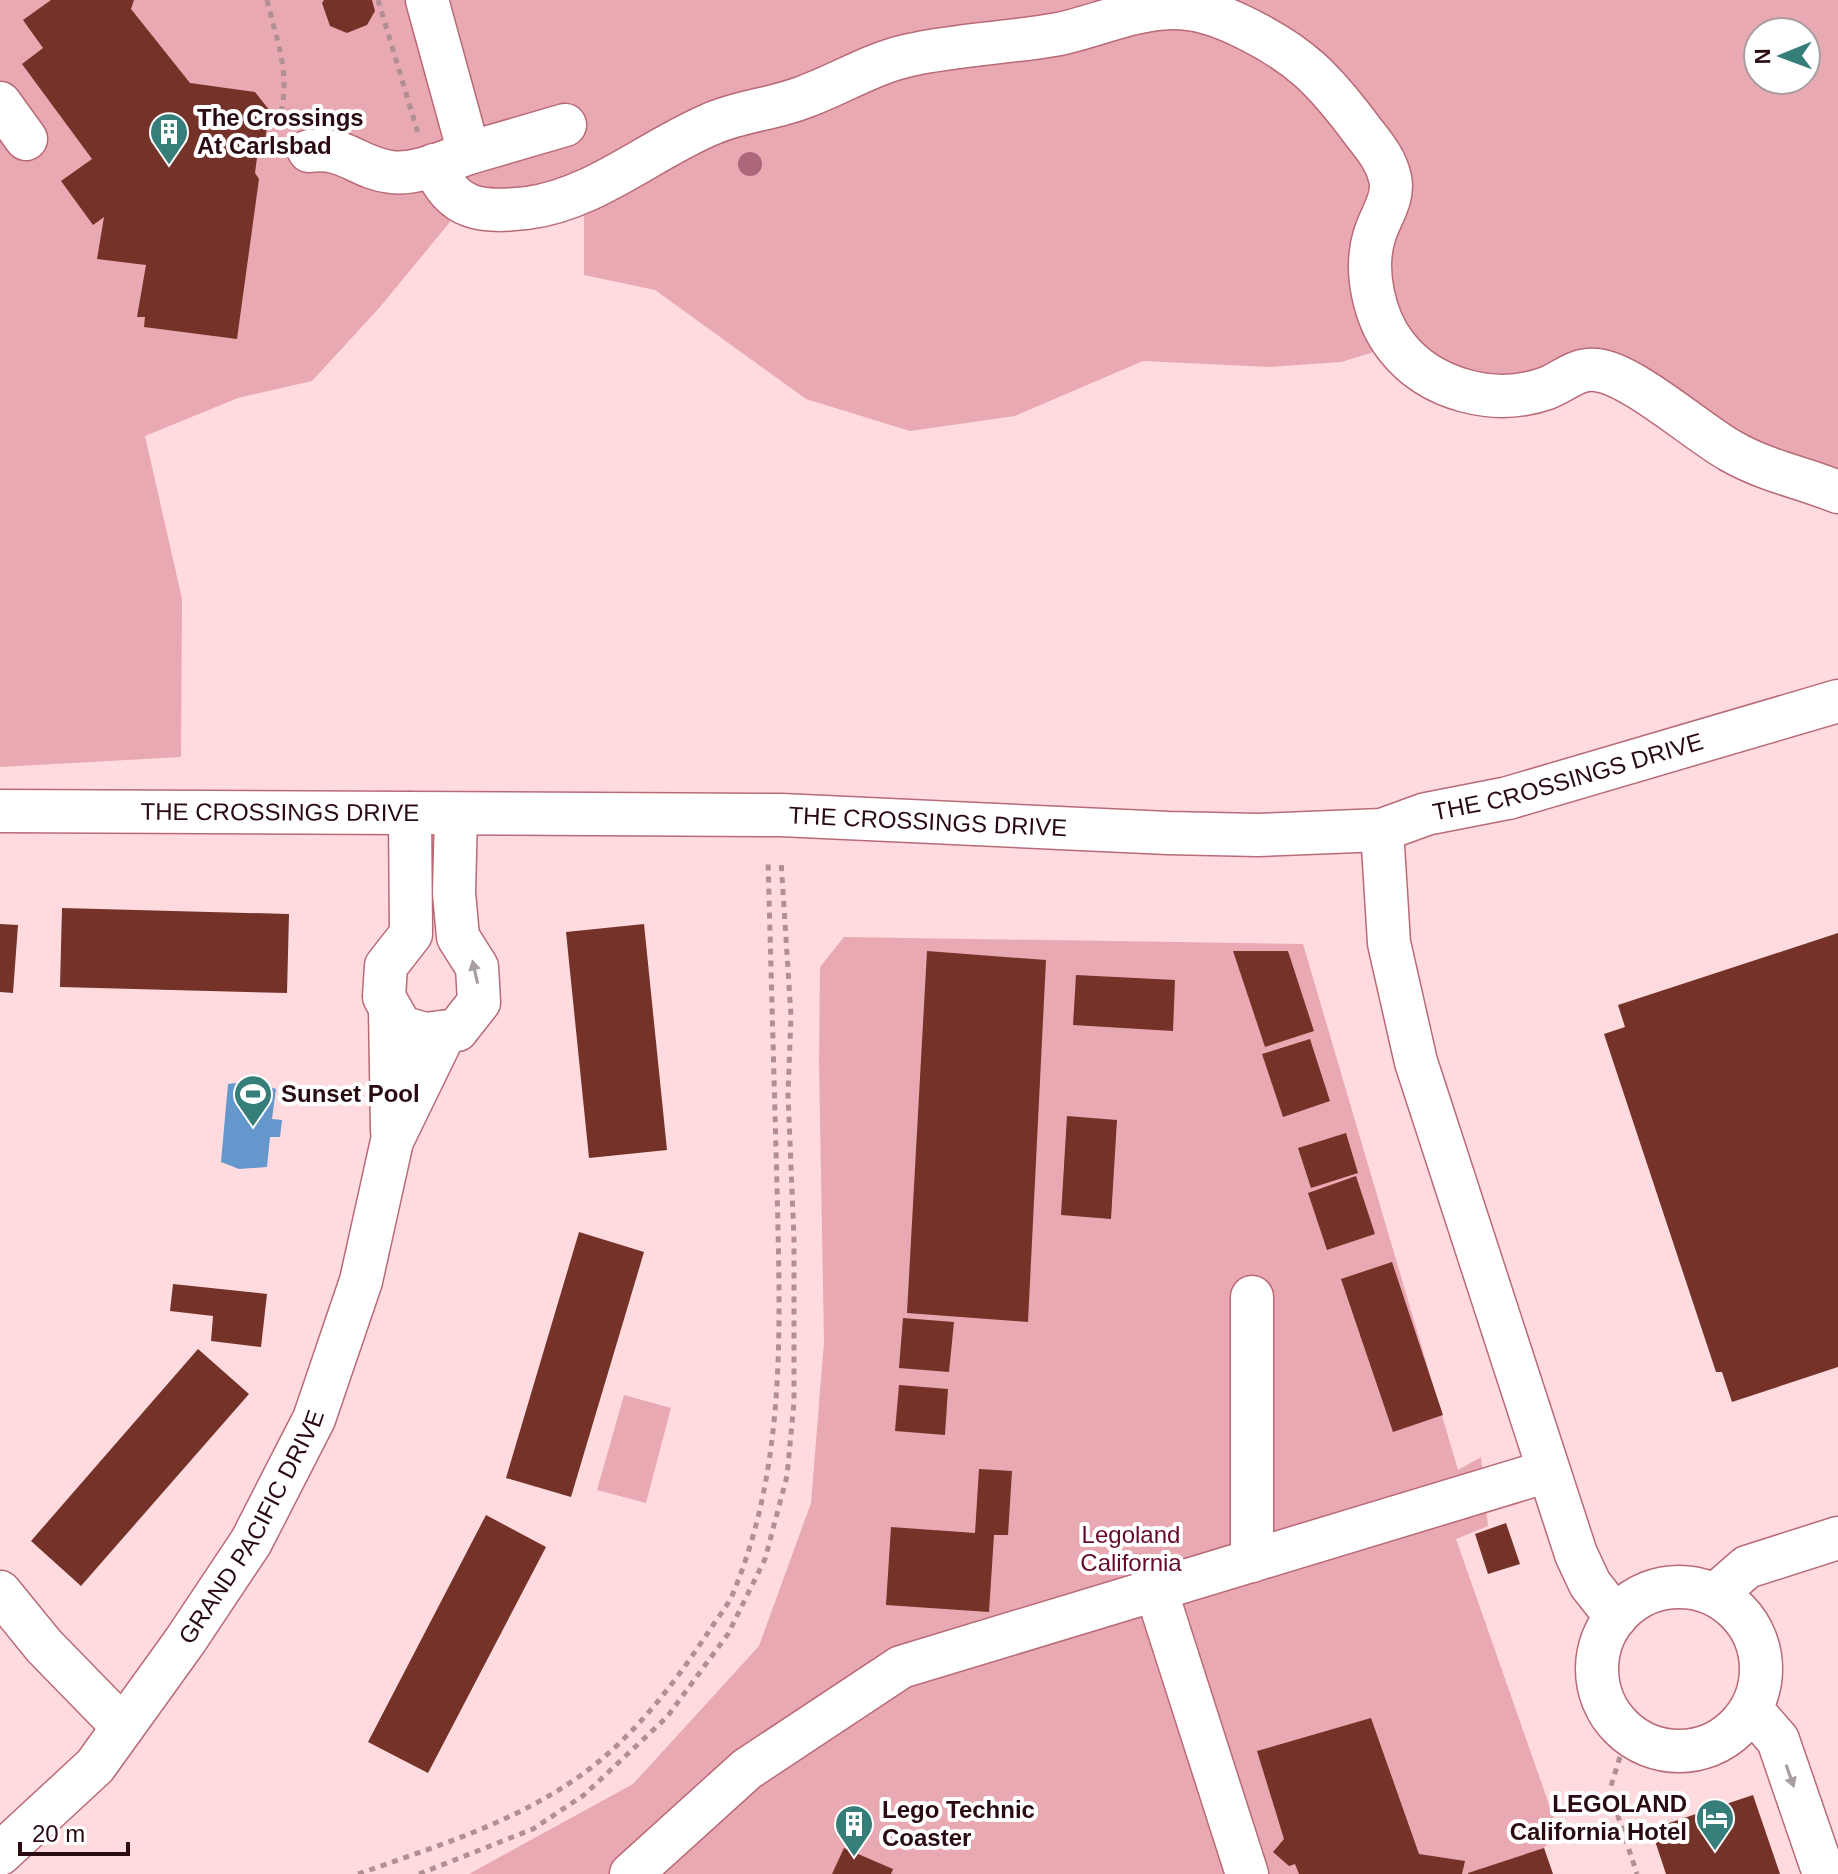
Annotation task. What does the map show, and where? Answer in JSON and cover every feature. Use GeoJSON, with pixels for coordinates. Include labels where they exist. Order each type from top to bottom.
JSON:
{"type":"FeatureCollection","features":[{"type":"Feature","properties":{"kind":"street"},"geometry":{"type":"LineString","coordinates":[[427,0],[441,151],[441,183],[457,201],[477,209],[532,207],[609,180],[709,124],[800,99],[897,58],[1052,35],[1155,9],[1192,9],[1231,22],[1296,56],[1333,93],[1380,153],[1391,181],[1391,193],[1371,251],[1375,298],[1388,336],[1409,361],[1437,381],[1457,389],[1505,395],[1535,392],[1578,371],[1603,371],[1631,384],[1730,451],[1769,471],[1838,492]]}},
{"type":"Feature","properties":{"kind":"street"},"geometry":{"type":"LineString","coordinates":[[0,103],[26,139]]}},
{"type":"Feature","properties":{"kind":"street"},"geometry":{"type":"LineString","coordinates":[[309,151],[337,150],[388,172],[400,173],[441,151],[565,125]]}},
{"type":"Feature","properties":{"kind":"street","name":"THE CROSSINGS DRIVE"},"geometry":{"type":"LineString","coordinates":[[0,811],[781,815],[1258,835],[1382,830],[1426,814],[1508,798],[1838,701]]}},
{"type":"Feature","properties":{"kind":"street"},"geometry":{"type":"LineString","coordinates":[[410,813],[411,934],[386,966],[384,997],[401,1027],[425,1034],[457,1030],[479,1002],[477,967],[458,937],[454,893],[456,814]]}},
{"type":"Feature","properties":{"kind":"street"},"geometry":{"type":"LineString","coordinates":[[1382,830],[1389,943],[1416,1062],[1576,1554],[1590,1584],[1616,1617]]}},
{"type":"Feature","properties":{"kind":"street"},"geometry":{"type":"LineString","coordinates":[[390,1009],[392,1141]]}},
{"type":"Feature","properties":{"kind":"street"},"geometry":{"type":"LineString","coordinates":[[392,1141],[445,1032]]}},
{"type":"Feature","properties":{"kind":"street","name":"GRAND PACIFIC DRIVE"},"geometry":{"type":"LineString","coordinates":[[0,1854],[95,1766],[185,1641],[251,1542],[314,1419],[361,1281],[392,1141]]}},
{"type":"Feature","properties":{"kind":"street"},"geometry":{"type":"LineString","coordinates":[[1252,1297],[1252,1561]]}},
{"type":"Feature","properties":{"kind":"street"},"geometry":{"type":"LineString","coordinates":[[631,1874],[747,1769],[901,1667],[1548,1471]]}},
{"type":"Feature","properties":{"kind":"street"},"geometry":{"type":"LineString","coordinates":[[1716,1594],[1747,1567],[1838,1538]]}},
{"type":"Feature","properties":{"kind":"street"},"geometry":{"type":"LineString","coordinates":[[1689,1586],[1716,1594],[1737,1610],[1753,1632],[1761,1658],[1761,1684],[1752,1710],[1737,1729],[1718,1743],[1695,1751],[1671,1752],[1648,1746],[1627,1734],[1610,1714],[1599,1690],[1597,1665],[1602,1639],[1616,1617],[1636,1598],[1661,1588],[1689,1586]]}},
{"type":"Feature","properties":{"kind":"street"},"geometry":{"type":"LineString","coordinates":[[1156,1590],[1247,1874]]}},
{"type":"Feature","properties":{"kind":"street"},"geometry":{"type":"LineString","coordinates":[[0,1592],[44,1646],[123,1727]]}},
{"type":"Feature","properties":{"kind":"street"},"geometry":{"type":"LineString","coordinates":[[1752,1710],[1778,1740],[1824,1874]]}},
{"type":"Feature","properties":{"kind":"street"},"geometry":{"type":"LineString","coordinates":[[0,1807],[40,1818]]}},
{"type":"Feature","properties":{"kind":"path"},"geometry":{"type":"LineString","coordinates":[[267,0],[286,86],[279,119]]}},
{"type":"Feature","properties":{"kind":"path"},"geometry":{"type":"LineString","coordinates":[[378,0],[441,151]]}},
{"type":"Feature","properties":{"kind":"path"},"geometry":{"type":"LineString","coordinates":[[358,1874],[484,1829],[531,1806],[578,1777],[625,1737],[684,1670],[733,1594],[764,1498],[775,1425],[780,1320],[768,860]]}},
{"type":"Feature","properties":{"kind":"path"},"geometry":{"type":"LineString","coordinates":[[419,1874],[533,1829],[584,1795],[667,1717],[728,1634],[765,1559],[787,1476],[794,1402],[794,1239],[788,1094],[791,1016],[781,860]]}},
{"type":"Feature","properties":{"kind":"path"},"geometry":{"type":"LineString","coordinates":[[1627,1734],[1611,1786],[1637,1874]]}},
{"type":"Feature","properties":{"kind":"green space","name":"The Crossings At Carlsbad"},"geometry":{"type":"Polygon","coordinates":[[[0,0],[1838,0],[1838,511],[1631,397],[1579,385],[1535,402],[1387,348],[1341,362],[1269,367],[1143,361],[1015,416],[910,431],[806,399],[655,290],[584,275],[584,198],[454,217],[380,307],[312,381],[238,398],[145,436],[182,599],[181,757],[0,767],[0,0]]]}},
{"type":"Feature","properties":{"kind":"green space","name":"Legoland California"},"geometry":{"type":"Polygon","coordinates":[[[844,937],[1303,944],[1458,1470],[1481,1457],[1488,1526],[1456,1539],[1558,1830],[1544,1848],[1553,1874],[469,1874],[633,1784],[759,1646],[811,1503],[824,1342],[820,967],[844,937]]]}},
{"type":"Feature","properties":{"kind":"green space"},"geometry":{"type":"Polygon","coordinates":[[[624,1395],[671,1408],[646,1503],[597,1490],[624,1395]]]}},
{"type":"Feature","properties":{"kind":"water","name":"Sunset Pool"},"geometry":{"type":"Polygon","coordinates":[[[253,1081],[276,1089],[272,1119],[282,1120],[280,1137],[270,1137],[267,1167],[239,1169],[221,1162],[228,1084],[253,1081]]]}},
{"type":"Feature","properties":{"kind":"building","name":"The Crossings At Carlsbad"},"geometry":{"type":"Polygon","coordinates":[[[51,0],[134,0],[131,9],[190,83],[255,92],[270,111],[264,145],[258,150],[255,173],[259,179],[237,339],[144,327],[145,317],[137,317],[146,265],[97,259],[104,217],[93,225],[61,181],[92,159],[22,64],[43,48],[23,20],[51,0]]]}},
{"type":"Feature","properties":{"kind":"building"},"geometry":{"type":"Polygon","coordinates":[[[324,0],[372,0],[375,11],[367,25],[347,33],[330,26],[322,3],[324,0]]]}},
{"type":"Feature","properties":{"kind":"building"},"geometry":{"type":"Polygon","coordinates":[[[62,908],[289,914],[287,993],[60,987],[62,908]]]}},
{"type":"Feature","properties":{"kind":"building"},"geometry":{"type":"Polygon","coordinates":[[[0,924],[18,925],[13,993],[0,992],[0,924]]]}},
{"type":"Feature","properties":{"kind":"building"},"geometry":{"type":"Polygon","coordinates":[[[644,924],[667,1150],[589,1158],[566,932],[644,924]]]}},
{"type":"Feature","properties":{"kind":"building"},"geometry":{"type":"Polygon","coordinates":[[[1838,933],[1838,1367],[1732,1402],[1722,1372],[1716,1372],[1604,1034],[1625,1027],[1618,1005],[1838,933]]]}},
{"type":"Feature","properties":{"kind":"building"},"geometry":{"type":"Polygon","coordinates":[[[927,951],[1046,960],[1028,1322],[907,1313],[927,951]]]}},
{"type":"Feature","properties":{"kind":"building"},"geometry":{"type":"Polygon","coordinates":[[[1233,951],[1288,951],[1314,1031],[1265,1047],[1233,951]]]}},
{"type":"Feature","properties":{"kind":"building"},"geometry":{"type":"Polygon","coordinates":[[[1076,975],[1175,980],[1173,1031],[1073,1025],[1076,975]]]}},
{"type":"Feature","properties":{"kind":"building"},"geometry":{"type":"Polygon","coordinates":[[[1310,1039],[1330,1101],[1283,1117],[1262,1054],[1310,1039]]]}},
{"type":"Feature","properties":{"kind":"building"},"geometry":{"type":"Polygon","coordinates":[[[1067,1116],[1117,1120],[1111,1219],[1061,1215],[1067,1116]]]}},
{"type":"Feature","properties":{"kind":"building"},"geometry":{"type":"Polygon","coordinates":[[[1346,1133],[1358,1173],[1311,1188],[1298,1148],[1346,1133]]]}},
{"type":"Feature","properties":{"kind":"building"},"geometry":{"type":"Polygon","coordinates":[[[1356,1176],[1375,1234],[1327,1250],[1308,1193],[1356,1176]]]}},
{"type":"Feature","properties":{"kind":"building"},"geometry":{"type":"Polygon","coordinates":[[[579,1232],[644,1252],[571,1497],[506,1478],[579,1232]]]}},
{"type":"Feature","properties":{"kind":"building"},"geometry":{"type":"Polygon","coordinates":[[[1392,1262],[1443,1415],[1393,1432],[1341,1279],[1392,1262]]]}},
{"type":"Feature","properties":{"kind":"building"},"geometry":{"type":"Polygon","coordinates":[[[173,1284],[267,1294],[261,1347],[211,1341],[213,1316],[170,1311],[173,1284]]]}},
{"type":"Feature","properties":{"kind":"building"},"geometry":{"type":"Polygon","coordinates":[[[903,1318],[954,1322],[949,1372],[899,1368],[903,1318]]]}},
{"type":"Feature","properties":{"kind":"building"},"geometry":{"type":"Polygon","coordinates":[[[198,1349],[249,1394],[81,1586],[31,1541],[198,1349]]]}},
{"type":"Feature","properties":{"kind":"building"},"geometry":{"type":"Polygon","coordinates":[[[899,1385],[948,1389],[945,1435],[895,1431],[899,1385]]]}},
{"type":"Feature","properties":{"kind":"building"},"geometry":{"type":"Polygon","coordinates":[[[979,1469],[1012,1471],[1008,1535],[994,1535],[989,1612],[886,1605],[891,1527],[975,1533],[979,1469]]]}},
{"type":"Feature","properties":{"kind":"building"},"geometry":{"type":"Polygon","coordinates":[[[486,1515],[546,1547],[428,1773],[368,1742],[486,1515]]]}},
{"type":"Feature","properties":{"kind":"building"},"geometry":{"type":"Polygon","coordinates":[[[1506,1523],[1520,1564],[1488,1574],[1475,1534],[1506,1523]]]}},
{"type":"Feature","properties":{"kind":"building"},"geometry":{"type":"Polygon","coordinates":[[[1371,1718],[1419,1854],[1465,1861],[1462,1874],[1299,1874],[1295,1864],[1289,1866],[1273,1852],[1284,1839],[1257,1751],[1371,1718]]]}},
{"type":"Feature","properties":{"kind":"building","name":"LEGOLAND California Hotel"},"geometry":{"type":"Polygon","coordinates":[[[1753,1795],[1780,1874],[1666,1874],[1651,1829],[1753,1795]]]}},
{"type":"Feature","properties":{"kind":"building","name":"Lego Technic Coaster"},"geometry":{"type":"Polygon","coordinates":[[[844,1848],[893,1869],[891,1874],[832,1874],[844,1848]]]}},
{"type":"Feature","properties":{"kind":"building"},"geometry":{"type":"Polygon","coordinates":[[[1544,1848],[1553,1874],[1468,1874],[1468,1873],[1544,1848]]]}},
{"type":"Feature","properties":{"kind":"place","name":"The Crossings At Carlsbad"},"geometry":{"type":"Point","coordinates":[169,166]}},
{"type":"Feature","properties":{"kind":"place","name":"Sunset Pool"},"geometry":{"type":"Point","coordinates":[253,1128]}},
{"type":"Feature","properties":{"kind":"place","name":"LEGOLAND California Hotel"},"geometry":{"type":"Point","coordinates":[1715,1852]}},
{"type":"Feature","properties":{"kind":"place","name":"Lego Technic Coaster"},"geometry":{"type":"Point","coordinates":[854,1858]}}]}
